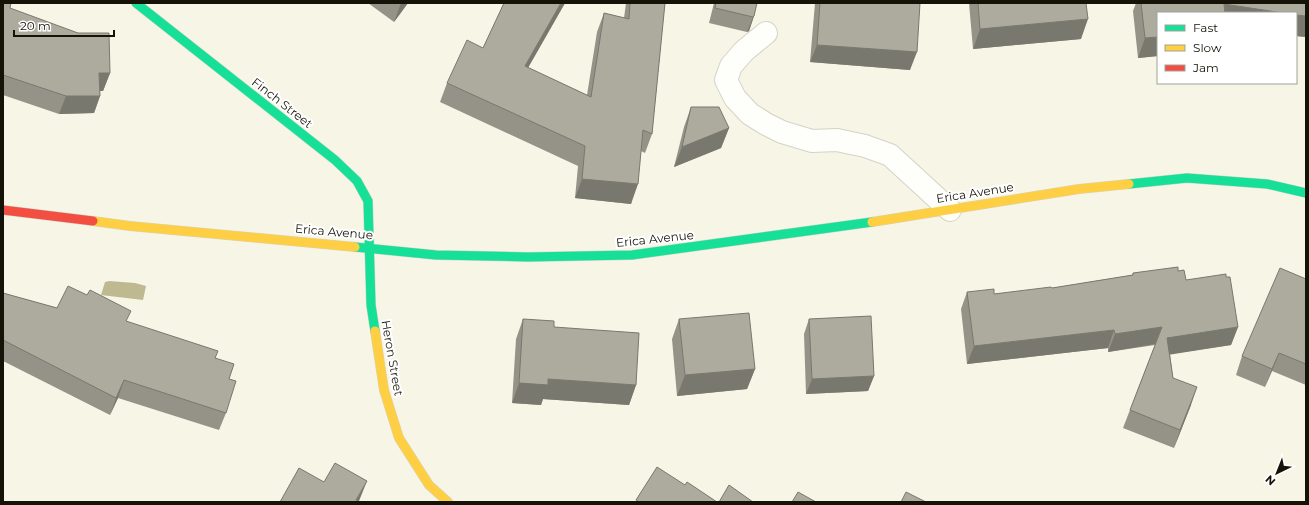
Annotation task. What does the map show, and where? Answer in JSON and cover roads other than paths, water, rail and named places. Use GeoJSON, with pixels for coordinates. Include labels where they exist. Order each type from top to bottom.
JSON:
{"type":"FeatureCollection","features":[{"type":"Feature","properties":{"kind":"street","name":"Finch Street"},"geometry":{"type":"LineString","coordinates":[[136,3],[335,160],[357,181],[368,201],[370,248]]}},
{"type":"Feature","properties":{"kind":"street"},"geometry":{"type":"LineString","coordinates":[[766,33],[744,51],[731,66],[726,80],[735,98],[750,114],[782,132],[812,141],[837,140],[866,146],[890,156],[950,210]]}},
{"type":"Feature","properties":{"kind":"street","name":"Erica Avenue"},"geometry":{"type":"LineString","coordinates":[[3,210],[130,226],[436,255],[528,257],[632,256],[950,210],[1079,189],[1187,178],[1267,184],[1306,193]]}},
{"type":"Feature","properties":{"kind":"street","name":"Heron Street"},"geometry":{"type":"LineString","coordinates":[[370,248],[371,304],[378,356],[386,397],[399,438],[429,485],[448,502]]}}]}
